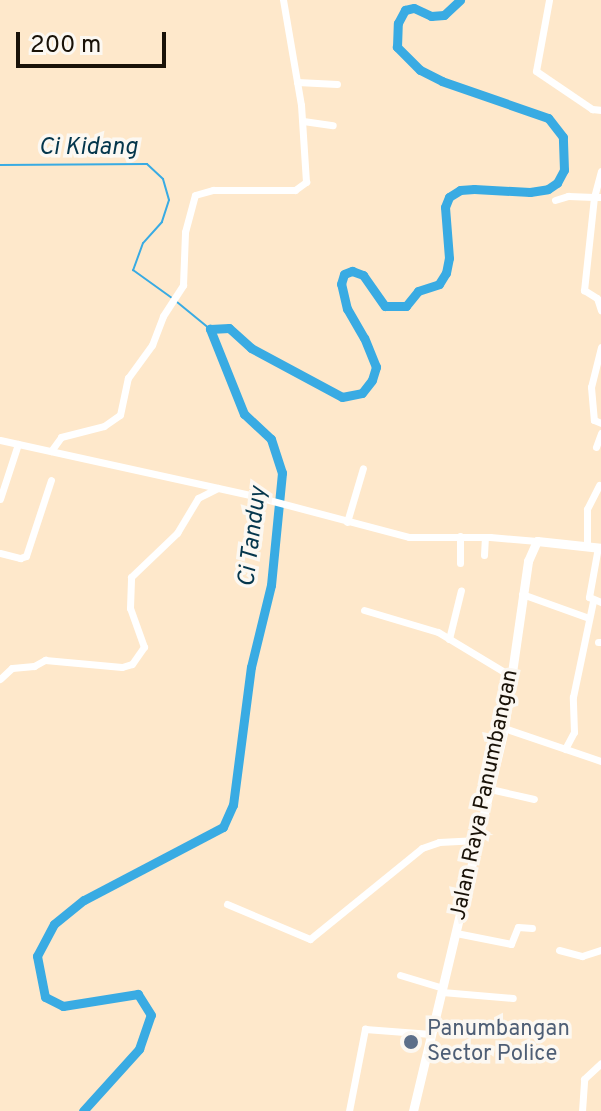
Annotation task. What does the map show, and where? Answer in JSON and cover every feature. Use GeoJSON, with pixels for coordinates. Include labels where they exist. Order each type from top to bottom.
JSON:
{"type":"FeatureCollection","features":[{"type":"Feature","properties":{"kind":"main road"},"geometry":{"type":"LineString","coordinates":[[537,541],[595,547]]}},
{"type":"Feature","properties":{"kind":"main road","name":"Jalan Raya Panumbangan"},"geometry":{"type":"LineString","coordinates":[[413,1111],[504,728],[522,594],[537,541]]}},
{"type":"Feature","properties":{"kind":"street"},"geometry":{"type":"LineString","coordinates":[[51,451],[61,437],[104,426],[120,415],[128,378],[152,345],[168,309],[181,291],[185,276],[185,232],[195,195],[207,190],[300,190],[308,172],[283,0]]}},
{"type":"Feature","properties":{"kind":"street"},"geometry":{"type":"LineString","coordinates":[[549,0],[536,71],[592,109],[601,110]]}},
{"type":"Feature","properties":{"kind":"street"},"geometry":{"type":"LineString","coordinates":[[297,82],[337,84]]}},
{"type":"Feature","properties":{"kind":"street"},"geometry":{"type":"LineString","coordinates":[[303,121],[333,125]]}},
{"type":"Feature","properties":{"kind":"street"},"geometry":{"type":"LineString","coordinates":[[601,171],[584,290],[597,298],[601,310]]}},
{"type":"Feature","properties":{"kind":"street"},"geometry":{"type":"LineString","coordinates":[[555,200],[568,196],[598,197]]}},
{"type":"Feature","properties":{"kind":"street"},"geometry":{"type":"LineString","coordinates":[[601,347],[591,387],[594,420],[601,423]]}},
{"type":"Feature","properties":{"kind":"street"},"geometry":{"type":"LineString","coordinates":[[596,447],[601,433]]}},
{"type":"Feature","properties":{"kind":"street"},"geometry":{"type":"LineString","coordinates":[[0,440],[250,495],[417,539],[460,536],[537,541]]}},
{"type":"Feature","properties":{"kind":"street"},"geometry":{"type":"LineString","coordinates":[[0,499],[18,444]]}},
{"type":"Feature","properties":{"kind":"street"},"geometry":{"type":"LineString","coordinates":[[347,522],[363,468]]}},
{"type":"Feature","properties":{"kind":"street"},"geometry":{"type":"LineString","coordinates":[[0,553],[20,558],[26,556],[51,480]]}},
{"type":"Feature","properties":{"kind":"street"},"geometry":{"type":"LineString","coordinates":[[565,749],[574,732],[573,697],[589,618],[597,601],[589,596],[595,547],[587,509],[599,485]]}},
{"type":"Feature","properties":{"kind":"street"},"geometry":{"type":"LineString","coordinates":[[0,679],[12,668],[34,666],[45,660],[122,667],[132,664],[143,652],[144,644],[130,608],[131,577],[177,533],[196,499],[218,488]]}},
{"type":"Feature","properties":{"kind":"street"},"geometry":{"type":"LineString","coordinates":[[460,536],[460,563]]}},
{"type":"Feature","properties":{"kind":"street"},"geometry":{"type":"LineString","coordinates":[[484,555],[485,537]]}},
{"type":"Feature","properties":{"kind":"street"},"geometry":{"type":"LineString","coordinates":[[449,639],[461,590]]}},
{"type":"Feature","properties":{"kind":"street"},"geometry":{"type":"LineString","coordinates":[[522,594],[589,618]]}},
{"type":"Feature","properties":{"kind":"street"},"geometry":{"type":"LineString","coordinates":[[364,610],[418,624],[511,676]]}},
{"type":"Feature","properties":{"kind":"street"},"geometry":{"type":"LineString","coordinates":[[504,728],[601,761]]}},
{"type":"Feature","properties":{"kind":"street"},"geometry":{"type":"LineString","coordinates":[[490,789],[534,799]]}},
{"type":"Feature","properties":{"kind":"street"},"geometry":{"type":"LineString","coordinates":[[227,904],[310,939],[422,848],[439,842],[478,840]]}},
{"type":"Feature","properties":{"kind":"street"},"geometry":{"type":"LineString","coordinates":[[456,933],[511,944],[518,927],[532,928]]}},
{"type":"Feature","properties":{"kind":"street"},"geometry":{"type":"LineString","coordinates":[[559,950],[582,956],[601,950]]}},
{"type":"Feature","properties":{"kind":"street"},"geometry":{"type":"LineString","coordinates":[[400,975],[442,990],[513,998]]}},
{"type":"Feature","properties":{"kind":"street"},"geometry":{"type":"LineString","coordinates":[[349,1111],[365,1029],[431,1034]]}},
{"type":"Feature","properties":{"kind":"street"},"geometry":{"type":"LineString","coordinates":[[582,1111],[584,1079],[601,1063]]}},
{"type":"Feature","properties":{"kind":"waterway","name":"Ci Tanduy"},"geometry":{"type":"LineString","coordinates":[[83,1111],[139,1049],[151,1015],[138,994],[63,1006],[45,997],[37,956],[54,924],[84,900],[223,827],[233,805],[251,667],[271,585],[282,473],[271,439],[244,414],[210,329],[229,328],[251,348],[342,397],[362,393],[372,380],[376,367],[347,309],[341,284],[344,274],[352,271],[363,275],[385,306],[406,306],[418,291],[439,284],[446,273],[449,258],[445,207],[449,197],[460,190],[530,192],[548,189],[557,183],[564,170],[563,137],[548,118],[442,81],[420,70],[397,47],[398,23],[405,10],[414,8],[431,16],[444,15],[460,0]]}},
{"type":"Feature","properties":{"kind":"waterway","name":"Ci Kidang"},"geometry":{"type":"LineString","coordinates":[[0,165],[147,164],[163,179],[169,200],[162,222],[143,243],[133,270],[172,298]]}},
{"type":"Feature","properties":{"kind":"waterway","name":"Ci Kidang"},"geometry":{"type":"LineString","coordinates":[[177,302],[210,329]]}},
{"type":"Feature","properties":{"kind":"place","name":"Panumbangan Sector Police"},"geometry":{"type":"Point","coordinates":[411,1042]}}]}
